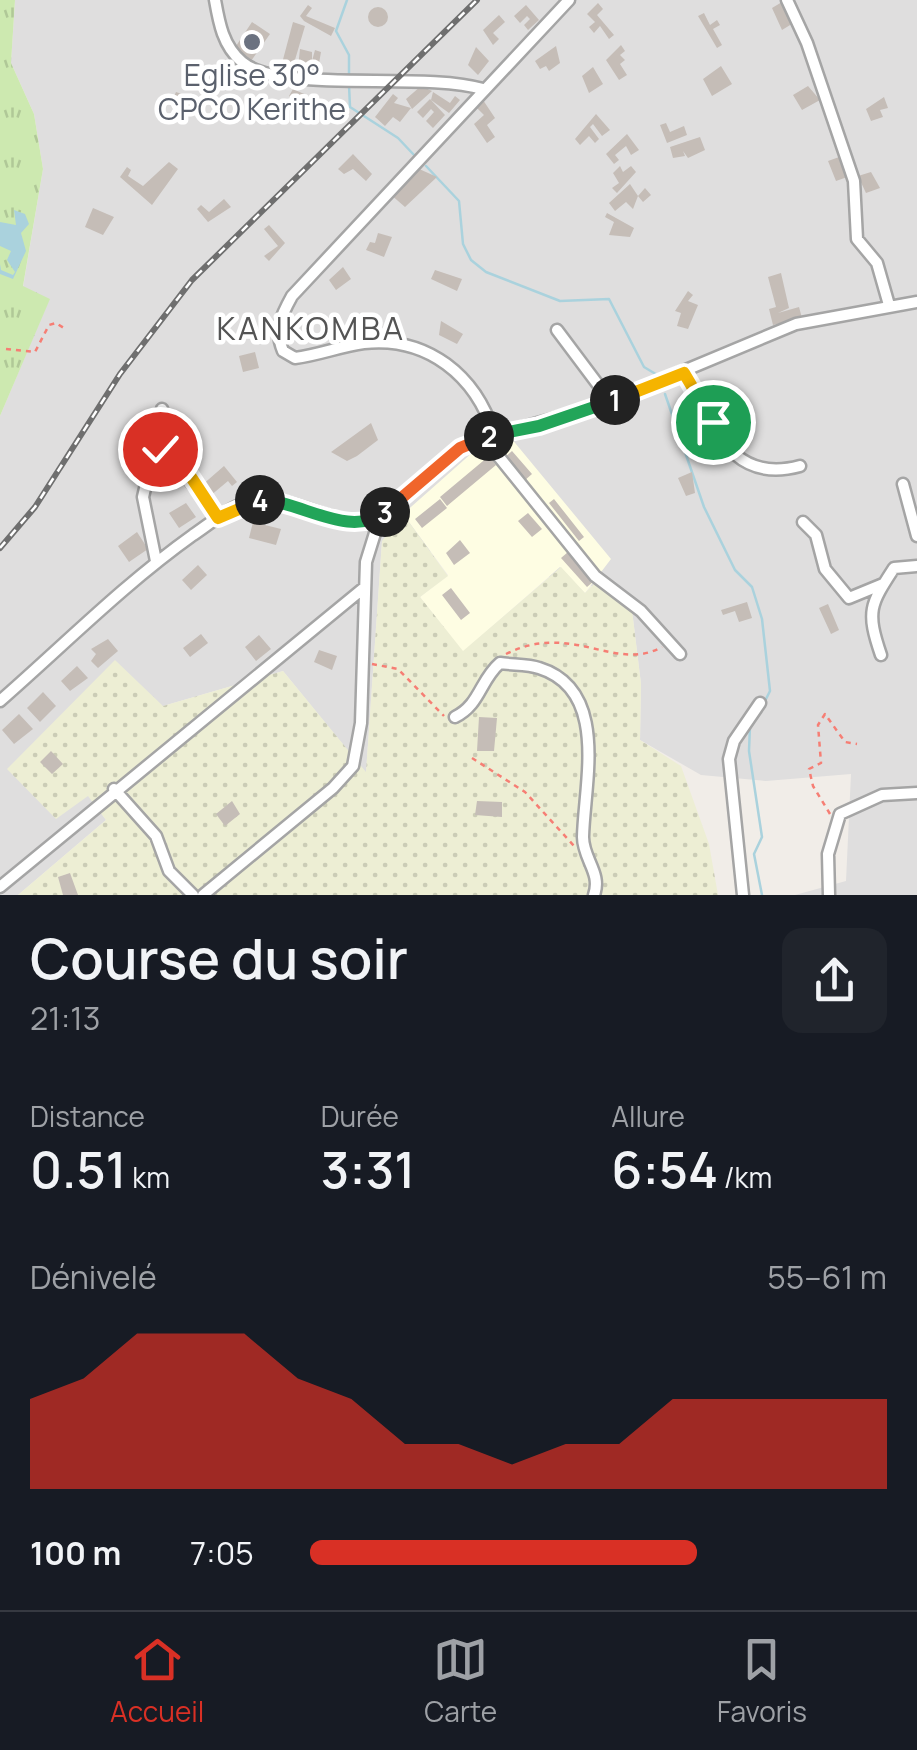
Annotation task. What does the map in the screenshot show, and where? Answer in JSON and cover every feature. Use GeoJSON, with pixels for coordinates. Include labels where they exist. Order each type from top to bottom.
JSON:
{"type":"FeatureCollection","features":[{"type":"Feature","properties":{"kind":"street"},"geometry":{"type":"LineString","coordinates":[[215,0],[229,48],[243,64],[272,76],[434,78],[483,89]]}},
{"type":"Feature","properties":{"kind":"street"},"geometry":{"type":"LineString","coordinates":[[569,0],[292,296],[280,318],[277,337],[283,352],[294,358],[392,342],[430,352],[459,372],[485,404],[489,436],[595,576],[642,611],[680,654]]}},
{"type":"Feature","properties":{"kind":"street"},"geometry":{"type":"LineString","coordinates":[[787,0],[807,43],[854,181],[857,240],[877,263],[888,305]]}},
{"type":"Feature","properties":{"kind":"street"},"geometry":{"type":"LineString","coordinates":[[202,895],[346,776],[356,757],[361,723],[369,547],[380,516],[460,448],[489,436],[539,426],[611,402],[796,324],[917,302]]}},
{"type":"Feature","properties":{"kind":"street"},"geometry":{"type":"LineString","coordinates":[[558,330],[611,402]]}},
{"type":"Feature","properties":{"kind":"street"},"geometry":{"type":"LineString","coordinates":[[684,373],[735,457],[765,472],[800,466]]}},
{"type":"Feature","properties":{"kind":"street"},"geometry":{"type":"LineString","coordinates":[[156,561],[143,496],[162,408]]}},
{"type":"Feature","properties":{"kind":"street"},"geometry":{"type":"LineString","coordinates":[[157,440],[166,456],[189,474],[218,518]]}},
{"type":"Feature","properties":{"kind":"street"},"geometry":{"type":"LineString","coordinates":[[903,484],[917,536]]}},
{"type":"Feature","properties":{"kind":"street"},"geometry":{"type":"LineString","coordinates":[[0,701],[112,595],[218,518],[249,501],[264,499],[346,522],[380,516]]}},
{"type":"Feature","properties":{"kind":"street"},"geometry":{"type":"LineString","coordinates":[[803,522],[816,536],[824,569],[850,598],[882,584]]}},
{"type":"Feature","properties":{"kind":"street"},"geometry":{"type":"LineString","coordinates":[[881,656],[870,624],[873,598],[894,568],[917,566]]}},
{"type":"Feature","properties":{"kind":"street"},"geometry":{"type":"LineString","coordinates":[[0,886],[365,587]]}},
{"type":"Feature","properties":{"kind":"street"},"geometry":{"type":"LineString","coordinates":[[455,717],[468,711],[485,676],[500,664],[539,668],[554,676],[582,710],[589,758],[583,855],[596,874],[594,895]]}},
{"type":"Feature","properties":{"kind":"street"},"geometry":{"type":"LineString","coordinates":[[744,895],[730,759],[734,741],[760,704]]}},
{"type":"Feature","properties":{"kind":"street"},"geometry":{"type":"LineString","coordinates":[[114,789],[156,836],[168,870],[193,895]]}},
{"type":"Feature","properties":{"kind":"street"},"geometry":{"type":"LineString","coordinates":[[830,895],[828,854],[840,814],[882,796],[917,793]]}},
{"type":"Feature","properties":{"kind":"path"},"geometry":{"type":"LineString","coordinates":[[6,348],[34,352],[50,325],[56,323],[67,330]]}},
{"type":"Feature","properties":{"kind":"path"},"geometry":{"type":"LineString","coordinates":[[500,664],[503,656],[516,649],[556,641],[586,643],[628,656],[648,654],[669,642]]}},
{"type":"Feature","properties":{"kind":"path"},"geometry":{"type":"LineString","coordinates":[[362,661],[398,670],[443,716],[455,717]]}},
{"type":"Feature","properties":{"kind":"path"},"geometry":{"type":"LineString","coordinates":[[830,814],[813,786],[810,769],[821,763],[818,725],[825,714],[846,742],[857,744]]}},
{"type":"Feature","properties":{"kind":"path"},"geometry":{"type":"LineString","coordinates":[[472,758],[526,792],[583,855]]}},
{"type":"Feature","properties":{"kind":"shaded area"},"geometry":{"type":"Polygon","coordinates":[[[15,0],[917,0],[917,895],[795,895],[846,881],[851,774],[766,781],[701,775],[640,740],[641,684],[630,594],[382,541],[366,773],[283,671],[163,706],[89,796],[106,820],[18,895],[0,895],[0,416],[49,300],[23,287],[43,169],[34,114],[11,63],[15,0]]]}},
{"type":"Feature","properties":{"kind":"shaded area"},"geometry":{"type":"Polygon","coordinates":[[[511,438],[611,559],[585,593],[560,567],[463,652],[420,597],[448,575],[403,514],[473,452],[511,438]]]}},
{"type":"Feature","properties":{"kind":"shaded area"},"geometry":{"type":"Polygon","coordinates":[[[403,514],[448,576],[420,597],[463,651],[561,567],[585,593],[602,576],[630,594],[641,684],[640,740],[681,766],[709,844],[718,895],[18,895],[106,820],[88,796],[56,819],[7,769],[115,660],[163,706],[283,671],[366,772],[382,541],[403,514]]]}},
{"type":"Feature","properties":{"kind":"green space"},"geometry":{"type":"Polygon","coordinates":[[[0,0],[15,0],[11,63],[34,114],[43,169],[23,286],[50,299],[0,416],[0,0]]]}},
{"type":"Feature","properties":{"kind":"water"},"geometry":{"type":"Polygon","coordinates":[[[14,210],[25,214],[29,224],[21,233],[26,251],[13,279],[0,274],[0,264],[1,270],[13,275],[15,272],[7,260],[11,251],[0,246],[0,222],[16,225],[14,210]]]}},
{"type":"Feature","properties":{"kind":"building"},"geometry":{"type":"Polygon","coordinates":[[[782,2],[795,22],[782,30],[772,8],[782,2]]]}},
{"type":"Feature","properties":{"kind":"building"},"geometry":{"type":"Polygon","coordinates":[[[598,3],[603,9],[597,15],[614,35],[609,39],[600,26],[594,33],[589,27],[595,22],[587,14],[598,3]]]}},
{"type":"Feature","properties":{"kind":"building"},"geometry":{"type":"Polygon","coordinates":[[[308,5],[312,8],[306,16],[335,28],[331,36],[300,16],[308,5]]]}},
{"type":"Feature","properties":{"kind":"building"},"geometry":{"type":"Polygon","coordinates":[[[526,5],[539,20],[528,30],[524,25],[530,19],[527,16],[520,23],[514,16],[526,5]]]}},
{"type":"Feature","properties":{"kind":"building"},"geometry":{"type":"Polygon","coordinates":[[[374,7],[382,7],[388,17],[382,27],[374,27],[368,21],[368,13],[374,7]]]}},
{"type":"Feature","properties":{"kind":"building"},"geometry":{"type":"Polygon","coordinates":[[[704,13],[710,25],[717,20],[720,25],[713,29],[722,45],[717,48],[698,16],[704,13]]]}},
{"type":"Feature","properties":{"kind":"building"},"geometry":{"type":"Polygon","coordinates":[[[499,15],[505,22],[493,33],[499,39],[493,45],[483,30],[499,15]]]}},
{"type":"Feature","properties":{"kind":"building","name":"Eglise 30° CPCO Kerithe"},"geometry":{"type":"Polygon","coordinates":[[[252,22],[270,34],[251,61],[234,49],[252,22]]]}},
{"type":"Feature","properties":{"kind":"building"},"geometry":{"type":"Polygon","coordinates":[[[293,22],[305,26],[292,70],[281,67],[293,22]]]}},
{"type":"Feature","properties":{"kind":"building"},"geometry":{"type":"Polygon","coordinates":[[[621,45],[625,51],[620,55],[625,60],[620,64],[627,75],[619,80],[606,60],[621,45]]]}},
{"type":"Feature","properties":{"kind":"building"},"geometry":{"type":"Polygon","coordinates":[[[556,46],[560,63],[549,71],[546,66],[540,69],[535,61],[556,46]]]}},
{"type":"Feature","properties":{"kind":"building"},"geometry":{"type":"Polygon","coordinates":[[[476,47],[489,61],[478,75],[468,65],[476,47]]]}},
{"type":"Feature","properties":{"kind":"building"},"geometry":{"type":"Polygon","coordinates":[[[300,49],[312,52],[312,61],[315,50],[321,52],[318,69],[298,67],[300,49]]]}},
{"type":"Feature","properties":{"kind":"building"},"geometry":{"type":"Polygon","coordinates":[[[721,66],[732,84],[712,96],[703,79],[721,66]]]}},
{"type":"Feature","properties":{"kind":"building"},"geometry":{"type":"Polygon","coordinates":[[[593,67],[603,84],[589,93],[582,76],[593,67]]]}},
{"type":"Feature","properties":{"kind":"building"},"geometry":{"type":"Polygon","coordinates":[[[421,86],[432,91],[412,109],[406,99],[421,86]]]}},
{"type":"Feature","properties":{"kind":"building"},"geometry":{"type":"Polygon","coordinates":[[[808,86],[820,100],[802,110],[793,95],[808,86]]]}},
{"type":"Feature","properties":{"kind":"building"},"geometry":{"type":"Polygon","coordinates":[[[293,89],[324,103],[317,114],[289,96],[293,89]]]}},
{"type":"Feature","properties":{"kind":"building"},"geometry":{"type":"Polygon","coordinates":[[[176,92],[197,99],[191,111],[180,102],[178,107],[171,103],[176,92]]]}},
{"type":"Feature","properties":{"kind":"building"},"geometry":{"type":"Polygon","coordinates":[[[433,92],[450,103],[455,96],[460,100],[449,113],[431,100],[433,92]]]}},
{"type":"Feature","properties":{"kind":"building"},"geometry":{"type":"Polygon","coordinates":[[[393,94],[398,98],[394,103],[411,108],[400,122],[393,117],[385,126],[375,117],[393,94]]]}},
{"type":"Feature","properties":{"kind":"building"},"geometry":{"type":"Polygon","coordinates":[[[884,97],[888,108],[880,110],[883,117],[871,121],[866,109],[884,97]]]}},
{"type":"Feature","properties":{"kind":"building"},"geometry":{"type":"Polygon","coordinates":[[[430,99],[445,115],[433,128],[426,121],[434,112],[431,109],[423,118],[417,112],[430,99]]]}},
{"type":"Feature","properties":{"kind":"building"},"geometry":{"type":"Polygon","coordinates":[[[483,100],[495,118],[487,125],[495,137],[487,143],[474,124],[484,115],[477,108],[483,100]]]}},
{"type":"Feature","properties":{"kind":"building"},"geometry":{"type":"Polygon","coordinates":[[[596,114],[610,130],[602,136],[593,124],[590,127],[599,139],[595,143],[589,136],[580,145],[575,139],[596,114]]]}},
{"type":"Feature","properties":{"kind":"building"},"geometry":{"type":"Polygon","coordinates":[[[666,123],[670,132],[684,126],[687,135],[667,143],[660,125],[666,123]]]}},
{"type":"Feature","properties":{"kind":"building"},"geometry":{"type":"Polygon","coordinates":[[[627,134],[639,150],[631,155],[626,146],[615,155],[619,160],[614,164],[606,154],[627,134]]]}},
{"type":"Feature","properties":{"kind":"building"},"geometry":{"type":"Polygon","coordinates":[[[700,137],[705,150],[688,158],[683,151],[685,156],[673,158],[670,147],[700,137]]]}},
{"type":"Feature","properties":{"kind":"building"},"geometry":{"type":"Polygon","coordinates":[[[353,154],[372,174],[366,181],[353,169],[344,174],[338,169],[353,154]]]}},
{"type":"Feature","properties":{"kind":"building"},"geometry":{"type":"Polygon","coordinates":[[[842,156],[850,176],[836,181],[828,161],[842,156]]]}},
{"type":"Feature","properties":{"kind":"building"},"geometry":{"type":"Polygon","coordinates":[[[169,162],[178,169],[152,205],[120,177],[127,167],[131,170],[128,176],[143,186],[169,162]]]}},
{"type":"Feature","properties":{"kind":"building"},"geometry":{"type":"Polygon","coordinates":[[[620,166],[623,172],[631,166],[636,172],[617,193],[612,188],[619,183],[613,173],[620,166]]]}},
{"type":"Feature","properties":{"kind":"building"},"geometry":{"type":"Polygon","coordinates":[[[417,168],[437,177],[405,207],[390,194],[417,168]]]}},
{"type":"Feature","properties":{"kind":"building"},"geometry":{"type":"Polygon","coordinates":[[[871,172],[880,188],[866,193],[858,176],[871,172]]]}},
{"type":"Feature","properties":{"kind":"building"},"geometry":{"type":"Polygon","coordinates":[[[630,184],[638,196],[633,209],[626,202],[615,211],[609,203],[630,184]]]}},
{"type":"Feature","properties":{"kind":"building"},"geometry":{"type":"Polygon","coordinates":[[[645,188],[651,195],[643,202],[638,196],[645,188]]]}},
{"type":"Feature","properties":{"kind":"building"},"geometry":{"type":"Polygon","coordinates":[[[224,199],[231,207],[208,222],[197,209],[201,205],[209,212],[224,199]]]}},
{"type":"Feature","properties":{"kind":"building"},"geometry":{"type":"Polygon","coordinates":[[[93,208],[114,217],[103,235],[85,227],[93,208]]]}},
{"type":"Feature","properties":{"kind":"building"},"geometry":{"type":"Polygon","coordinates":[[[607,213],[634,228],[630,237],[609,235],[614,222],[605,217],[607,213]]]}},
{"type":"Feature","properties":{"kind":"building"},"geometry":{"type":"Polygon","coordinates":[[[269,225],[285,243],[269,261],[264,256],[278,246],[264,229],[269,225]]]}},
{"type":"Feature","properties":{"kind":"building"},"geometry":{"type":"Polygon","coordinates":[[[378,233],[392,237],[384,257],[366,250],[370,242],[375,243],[378,233]]]}},
{"type":"Feature","properties":{"kind":"building"},"geometry":{"type":"Polygon","coordinates":[[[343,267],[351,279],[336,290],[329,280],[343,267]]]}},
{"type":"Feature","properties":{"kind":"building"},"geometry":{"type":"Polygon","coordinates":[[[435,270],[462,279],[457,291],[431,279],[435,270]]]}},
{"type":"Feature","properties":{"kind":"building"},"geometry":{"type":"Polygon","coordinates":[[[781,273],[789,308],[778,313],[799,307],[802,318],[773,325],[769,309],[776,307],[768,277],[781,273]]]}},
{"type":"Feature","properties":{"kind":"building"},"geometry":{"type":"Polygon","coordinates":[[[688,291],[693,295],[688,301],[698,305],[688,329],[677,326],[681,313],[675,311],[688,291]]]}},
{"type":"Feature","properties":{"kind":"building"},"geometry":{"type":"Polygon","coordinates":[[[441,321],[463,334],[457,344],[439,335],[441,321]]]}},
{"type":"Feature","properties":{"kind":"building"},"geometry":{"type":"Polygon","coordinates":[[[255,352],[259,368],[243,372],[239,356],[255,352]]]}},
{"type":"Feature","properties":{"kind":"building"},"geometry":{"type":"Polygon","coordinates":[[[371,423],[378,440],[357,456],[347,461],[331,452],[371,423]]]}},
{"type":"Feature","properties":{"kind":"building"},"geometry":{"type":"Polygon","coordinates":[[[703,424],[718,447],[705,454],[694,430],[703,424]]]}},
{"type":"Feature","properties":{"kind":"building"},"geometry":{"type":"Polygon","coordinates":[[[512,451],[532,474],[524,481],[505,457],[512,451]]]}},
{"type":"Feature","properties":{"kind":"building"},"geometry":{"type":"Polygon","coordinates":[[[489,456],[496,465],[447,506],[440,497],[489,456]]]}},
{"type":"Feature","properties":{"kind":"building"},"geometry":{"type":"Polygon","coordinates":[[[224,466],[237,482],[232,486],[228,481],[210,496],[201,486],[224,466]]]}},
{"type":"Feature","properties":{"kind":"building"},"geometry":{"type":"Polygon","coordinates":[[[692,472],[695,493],[686,496],[678,478],[692,472]]]}},
{"type":"Feature","properties":{"kind":"building"},"geometry":{"type":"Polygon","coordinates":[[[440,499],[447,508],[422,528],[415,519],[440,499]]]}},
{"type":"Feature","properties":{"kind":"building"},"geometry":{"type":"Polygon","coordinates":[[[554,499],[584,537],[579,541],[549,503],[554,499]]]}},
{"type":"Feature","properties":{"kind":"building"},"geometry":{"type":"Polygon","coordinates":[[[186,503],[196,517],[179,528],[169,513],[186,503]]]}},
{"type":"Feature","properties":{"kind":"building"},"geometry":{"type":"Polygon","coordinates":[[[528,513],[542,529],[532,537],[518,521],[528,513]]]}},
{"type":"Feature","properties":{"kind":"building"},"geometry":{"type":"Polygon","coordinates":[[[253,522],[281,529],[276,545],[249,538],[253,522]]]}},
{"type":"Feature","properties":{"kind":"building"},"geometry":{"type":"Polygon","coordinates":[[[137,532],[148,549],[129,562],[118,546],[137,532]]]}},
{"type":"Feature","properties":{"kind":"building"},"geometry":{"type":"Polygon","coordinates":[[[460,540],[470,553],[454,565],[446,553],[460,540]]]}},
{"type":"Feature","properties":{"kind":"building"},"geometry":{"type":"Polygon","coordinates":[[[568,552],[594,581],[587,587],[561,558],[568,552]]]}},
{"type":"Feature","properties":{"kind":"building"},"geometry":{"type":"Polygon","coordinates":[[[198,565],[207,575],[191,590],[182,580],[198,565]]]}},
{"type":"Feature","properties":{"kind":"building"},"geometry":{"type":"Polygon","coordinates":[[[451,588],[470,613],[461,620],[442,595],[451,588]]]}},
{"type":"Feature","properties":{"kind":"building"},"geometry":{"type":"Polygon","coordinates":[[[747,602],[752,618],[739,622],[735,611],[723,615],[721,610],[747,602]]]}},
{"type":"Feature","properties":{"kind":"building"},"geometry":{"type":"Polygon","coordinates":[[[828,604],[839,630],[831,634],[819,608],[828,604]]]}},
{"type":"Feature","properties":{"kind":"building"},"geometry":{"type":"Polygon","coordinates":[[[201,634],[208,643],[190,657],[183,648],[201,634]]]}},
{"type":"Feature","properties":{"kind":"building"},"geometry":{"type":"Polygon","coordinates":[[[259,635],[271,649],[256,661],[245,647],[259,635]]]}},
{"type":"Feature","properties":{"kind":"building"},"geometry":{"type":"Polygon","coordinates":[[[108,639],[118,651],[98,668],[91,661],[96,654],[91,649],[108,639]]]}},
{"type":"Feature","properties":{"kind":"building"},"geometry":{"type":"Polygon","coordinates":[[[319,650],[337,656],[332,670],[314,662],[319,650]]]}},
{"type":"Feature","properties":{"kind":"building"},"geometry":{"type":"Polygon","coordinates":[[[77,666],[88,678],[70,691],[61,681],[77,666]]]}},
{"type":"Feature","properties":{"kind":"building"},"geometry":{"type":"Polygon","coordinates":[[[43,692],[56,706],[40,722],[27,708],[43,692]]]}},
{"type":"Feature","properties":{"kind":"building"},"geometry":{"type":"Polygon","coordinates":[[[19,714],[33,729],[14,744],[2,730],[19,714]]]}},
{"type":"Feature","properties":{"kind":"building"},"geometry":{"type":"Polygon","coordinates":[[[479,717],[497,718],[494,751],[477,751],[479,717]]]}},
{"type":"Feature","properties":{"kind":"building"},"geometry":{"type":"Polygon","coordinates":[[[51,751],[63,764],[52,774],[40,762],[51,751]]]}},
{"type":"Feature","properties":{"kind":"building"},"geometry":{"type":"Polygon","coordinates":[[[232,801],[240,814],[225,826],[216,814],[232,801]]]}},
{"type":"Feature","properties":{"kind":"building"},"geometry":{"type":"Polygon","coordinates":[[[477,801],[502,802],[502,817],[475,815],[477,801]]]}},
{"type":"Feature","properties":{"kind":"building"},"geometry":{"type":"Polygon","coordinates":[[[70,873],[78,895],[63,895],[58,877],[70,873]]]}},
{"type":"Feature","properties":{"kind":"waterway"},"geometry":{"type":"LineString","coordinates":[[347,0],[336,31],[349,55],[349,77]]}},
{"type":"Feature","properties":{"kind":"waterway"},"geometry":{"type":"LineString","coordinates":[[349,85],[350,107],[398,138],[414,155]]}},
{"type":"Feature","properties":{"kind":"waterway"},"geometry":{"type":"LineString","coordinates":[[426,166],[459,201],[463,244],[471,260],[486,272],[560,301],[609,299],[644,367],[659,376]]}},
{"type":"Feature","properties":{"kind":"waterway"},"geometry":{"type":"LineString","coordinates":[[665,394],[704,507],[735,570],[752,587],[762,619],[770,691],[760,711]]}},
{"type":"Feature","properties":{"kind":"waterway"},"geometry":{"type":"LineString","coordinates":[[750,726],[749,751],[762,837],[754,854],[762,895]]}},
{"type":"Feature","properties":{"kind":"railway"},"geometry":{"type":"LineString","coordinates":[[0,548],[35,507],[120,374],[192,280],[477,0]]}},
{"type":"Feature","properties":{"kind":"place","name":"Eglise 30° CPCO Kerithe"},"geometry":{"type":"Point","coordinates":[252,42]}},
{"type":"Feature","properties":{"kind":"district","name":"KANKOMBA"},"geometry":{"type":"Point","coordinates":[311,329]}},
{"type":"Feature","properties":{"kind":"route"},"geometry":{"type":"LineString","coordinates":[[160,449],[189,474],[218,518],[249,501],[264,499],[356,523],[380,516],[466,443],[565,418],[684,373],[713,422]]}}]}
